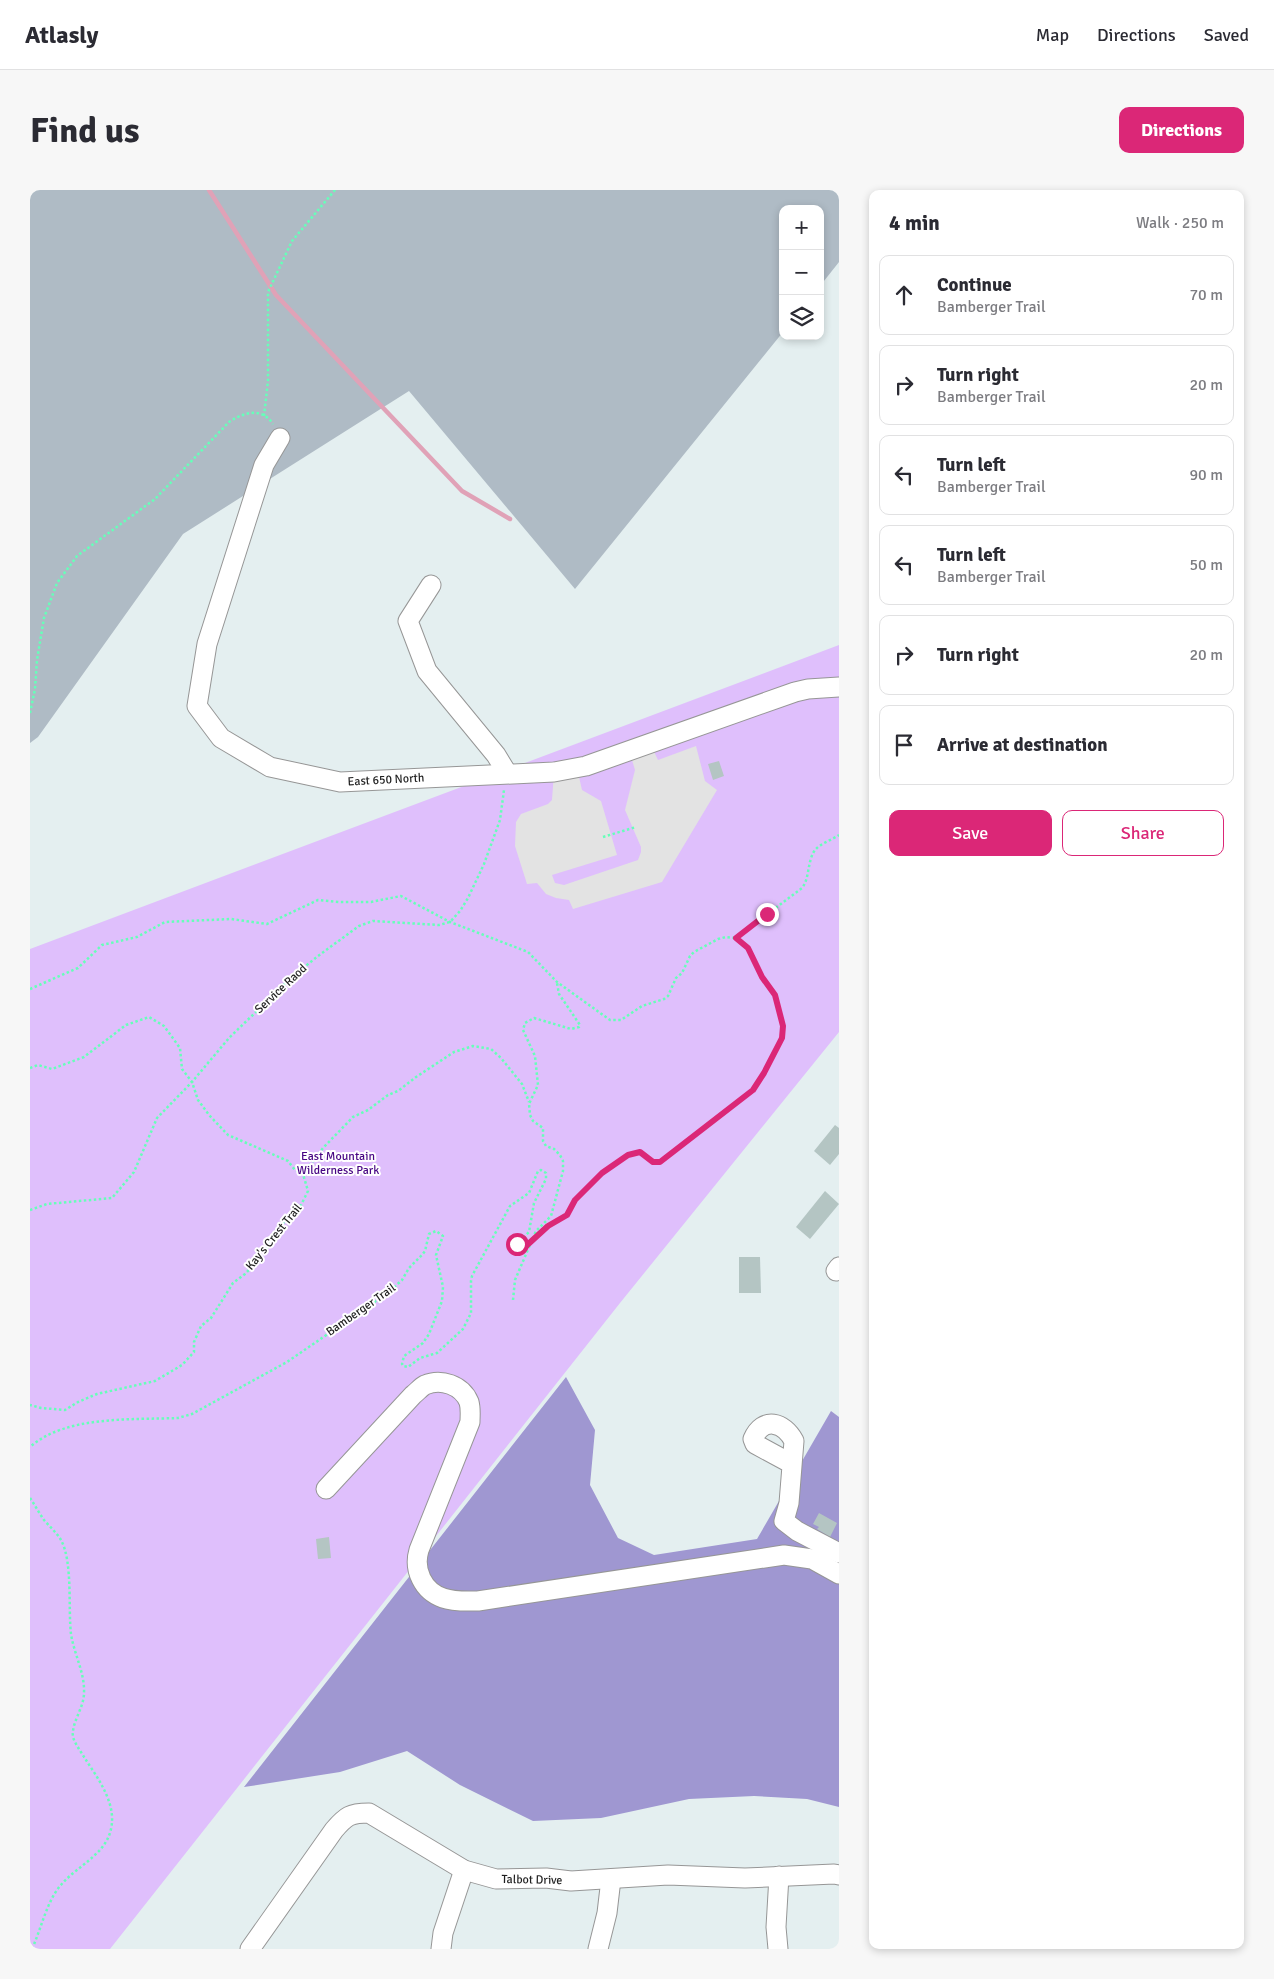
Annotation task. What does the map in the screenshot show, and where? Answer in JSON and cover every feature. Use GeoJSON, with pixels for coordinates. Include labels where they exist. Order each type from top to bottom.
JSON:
{"type":"FeatureCollection","features":[{"type":"Feature","properties":{"kind":"street","name":"East 650 North"},"geometry":{"type":"LineString","coordinates":[[280,438],[264,465],[207,644],[197,706],[221,738],[270,767],[340,782],[554,772],[577,768],[795,692],[808,689],[839,687]]}},
{"type":"Feature","properties":{"kind":"street"},"geometry":{"type":"LineString","coordinates":[[431,585],[408,621],[427,671],[496,755],[507,773]]}},
{"type":"Feature","properties":{"kind":"street"},"geometry":{"type":"LineString","coordinates":[[326,1489],[413,1395],[424,1386],[445,1382],[455,1386],[468,1401],[470,1422],[418,1550],[416,1564],[417,1571],[426,1585],[443,1598],[478,1601],[784,1555],[812,1559],[839,1574]]}},
{"type":"Feature","properties":{"kind":"street"},"geometry":{"type":"LineString","coordinates":[[792,1464],[789,1503],[784,1521],[797,1531],[839,1553]]}},
{"type":"Feature","properties":{"kind":"street","name":"Talbot Drive"},"geometry":{"type":"LineString","coordinates":[[251,1949],[334,1830],[346,1816],[369,1813],[464,1870],[496,1879],[546,1878],[571,1881],[668,1876],[745,1878],[839,1875]]}},
{"type":"Feature","properties":{"kind":"street"},"geometry":{"type":"LineString","coordinates":[[441,1949],[443,1933],[464,1870]]}},
{"type":"Feature","properties":{"kind":"street"},"geometry":{"type":"LineString","coordinates":[[778,1949],[776,1927],[779,1876]]}},
{"type":"Feature","properties":{"kind":"street"},"geometry":{"type":"LineString","coordinates":[[598,1949],[607,1913],[611,1879]]}},
{"type":"Feature","properties":{"kind":"path"},"geometry":{"type":"LineString","coordinates":[[30,713],[35,689],[36,660],[44,618],[57,583],[77,556],[155,499],[229,422],[244,413],[257,413],[264,416],[268,381],[268,292],[292,241],[335,190]]}},
{"type":"Feature","properties":{"kind":"path"},"geometry":{"type":"LineString","coordinates":[[450,922],[468,898],[484,864],[500,820],[507,773]]}},
{"type":"Feature","properties":{"kind":"path"},"geometry":{"type":"LineString","coordinates":[[603,837],[636,827]]}},
{"type":"Feature","properties":{"kind":"path"},"geometry":{"type":"LineString","coordinates":[[736,938],[802,888],[816,849],[839,835]]}},
{"type":"Feature","properties":{"kind":"path"},"geometry":{"type":"LineString","coordinates":[[30,989],[78,968],[102,945],[138,937],[165,922],[231,919],[267,924],[318,900],[371,902],[401,896],[450,922],[528,952],[557,982],[610,1020],[621,1020],[642,1006],[668,996],[676,978],[682,973],[694,952],[718,939],[726,937],[736,938],[748,948],[762,977],[775,995],[783,1026],[782,1038],[756,1086],[660,1162],[653,1162],[640,1152],[628,1155],[602,1173],[575,1200],[567,1215],[548,1226],[533,1239]]}},
{"type":"Feature","properties":{"kind":"path","name":"Service Raod"},"geometry":{"type":"LineString","coordinates":[[30,1210],[47,1204],[112,1198],[134,1172],[157,1118],[192,1082],[229,1038],[292,978],[359,926],[373,920],[439,925],[450,922]]}},
{"type":"Feature","properties":{"kind":"path"},"geometry":{"type":"LineString","coordinates":[[530,1104],[538,1085],[535,1056],[523,1030],[525,1022],[534,1018],[571,1029],[576,1029],[580,1024],[559,994],[557,982]]}},
{"type":"Feature","properties":{"kind":"path"},"geometry":{"type":"LineString","coordinates":[[30,1068],[38,1065],[52,1069],[84,1057],[126,1026],[149,1017],[164,1026],[180,1048],[182,1069],[192,1082],[198,1100],[228,1135],[288,1162],[295,1170],[303,1174],[323,1148],[353,1117],[368,1110],[388,1095],[398,1092],[416,1077],[454,1052],[473,1046],[491,1049],[501,1058],[522,1084],[528,1096],[533,1122],[543,1128],[543,1140],[546,1146],[554,1149],[563,1161],[563,1171],[551,1216],[536,1231],[514,1280],[513,1300]]}},
{"type":"Feature","properties":{"kind":"path","name":"Bamberger Trail"},"geometry":{"type":"LineString","coordinates":[[30,1446],[57,1431],[83,1423],[178,1418],[192,1414],[287,1362],[389,1292],[402,1280],[409,1268],[425,1251],[428,1234],[436,1231],[443,1236],[436,1255],[442,1287],[442,1301],[429,1334],[423,1343],[404,1356],[402,1364],[408,1367],[420,1358],[437,1353],[463,1329],[471,1314],[472,1276],[510,1206],[529,1193],[536,1175],[541,1170],[546,1173],[546,1179],[534,1203],[529,1232],[518,1242],[518,1247],[525,1247],[533,1239]]}},
{"type":"Feature","properties":{"kind":"path","name":"Kay's Crest Trail"},"geometry":{"type":"LineString","coordinates":[[30,1406],[65,1410],[97,1394],[154,1381],[182,1365],[194,1352],[194,1342],[202,1326],[211,1318],[232,1283],[245,1274],[262,1256],[282,1224],[300,1207],[308,1191],[303,1174]]}},
{"type":"Feature","properties":{"kind":"path"},"geometry":{"type":"LineString","coordinates":[[30,1498],[44,1520],[62,1540],[66,1554],[71,1635],[82,1676],[84,1693],[73,1735],[76,1744],[100,1783],[108,1800],[113,1818],[109,1836],[101,1850],[66,1878],[56,1891],[32,1949]]}},
{"type":"Feature","properties":{"kind":"shaded area"},"geometry":{"type":"Polygon","coordinates":[[[33,190],[839,190],[839,262],[824,281],[824,205],[779,205],[779,337],[575,589],[409,391],[183,534],[38,737],[30,743],[30,192],[33,190]]]}},
{"type":"Feature","properties":{"kind":"shaded area"},"geometry":{"type":"Polygon","coordinates":[[[650,743],[658,760],[696,746],[705,781],[717,790],[662,882],[573,909],[569,900],[546,894],[537,883],[527,884],[515,846],[516,822],[521,814],[548,804],[552,800],[554,772],[577,768],[582,790],[601,801],[617,855],[552,875],[555,883],[564,885],[638,860],[641,847],[625,810],[635,770],[629,750],[650,743]]]}},
{"type":"Feature","properties":{"kind":"shaded area"},"geometry":{"type":"Polygon","coordinates":[[[566,1377],[595,1430],[590,1485],[618,1538],[654,1555],[757,1539],[831,1411],[839,1417],[839,1807],[807,1799],[754,1796],[689,1799],[601,1818],[533,1821],[460,1785],[407,1751],[340,1772],[244,1787],[566,1377]]]}},
{"type":"Feature","properties":{"kind":"green space","name":"East Mountain Wilderness Park"},"geometry":{"type":"Polygon","coordinates":[[[839,645],[839,1032],[620,1303],[110,1949],[30,1949],[30,949],[839,645]]]}},
{"type":"Feature","properties":{"kind":"building"},"geometry":{"type":"Polygon","coordinates":[[[719,761],[724,776],[713,780],[708,764],[719,761]]]}},
{"type":"Feature","properties":{"kind":"building"},"geometry":{"type":"Polygon","coordinates":[[[835,1125],[839,1128],[839,1154],[830,1165],[814,1151],[835,1125]]]}},
{"type":"Feature","properties":{"kind":"building"},"geometry":{"type":"Polygon","coordinates":[[[825,1191],[839,1204],[810,1239],[796,1227],[825,1191]]]}},
{"type":"Feature","properties":{"kind":"building"},"geometry":{"type":"Polygon","coordinates":[[[739,1257],[760,1257],[761,1293],[739,1293],[739,1257]]]}},
{"type":"Feature","properties":{"kind":"building"},"geometry":{"type":"Polygon","coordinates":[[[819,1513],[837,1523],[830,1537],[817,1529],[819,1527],[813,1524],[819,1513]]]}},
{"type":"Feature","properties":{"kind":"building"},"geometry":{"type":"Polygon","coordinates":[[[329,1537],[331,1558],[318,1559],[316,1539],[329,1537]]]}},
{"type":"Feature","properties":{"kind":"waterway"},"geometry":{"type":"LineString","coordinates":[[209,190],[276,295],[462,491],[510,519]]}},
{"type":"Feature","properties":{"kind":"route"},"geometry":{"type":"LineString","coordinates":[[517,1244],[520,1248],[525,1247],[543,1229],[567,1215],[575,1200],[597,1177],[628,1155],[640,1152],[653,1162],[664,1160],[753,1090],[764,1073],[784,1033],[775,995],[762,977],[748,948],[736,938],[767,914]]}}]}
